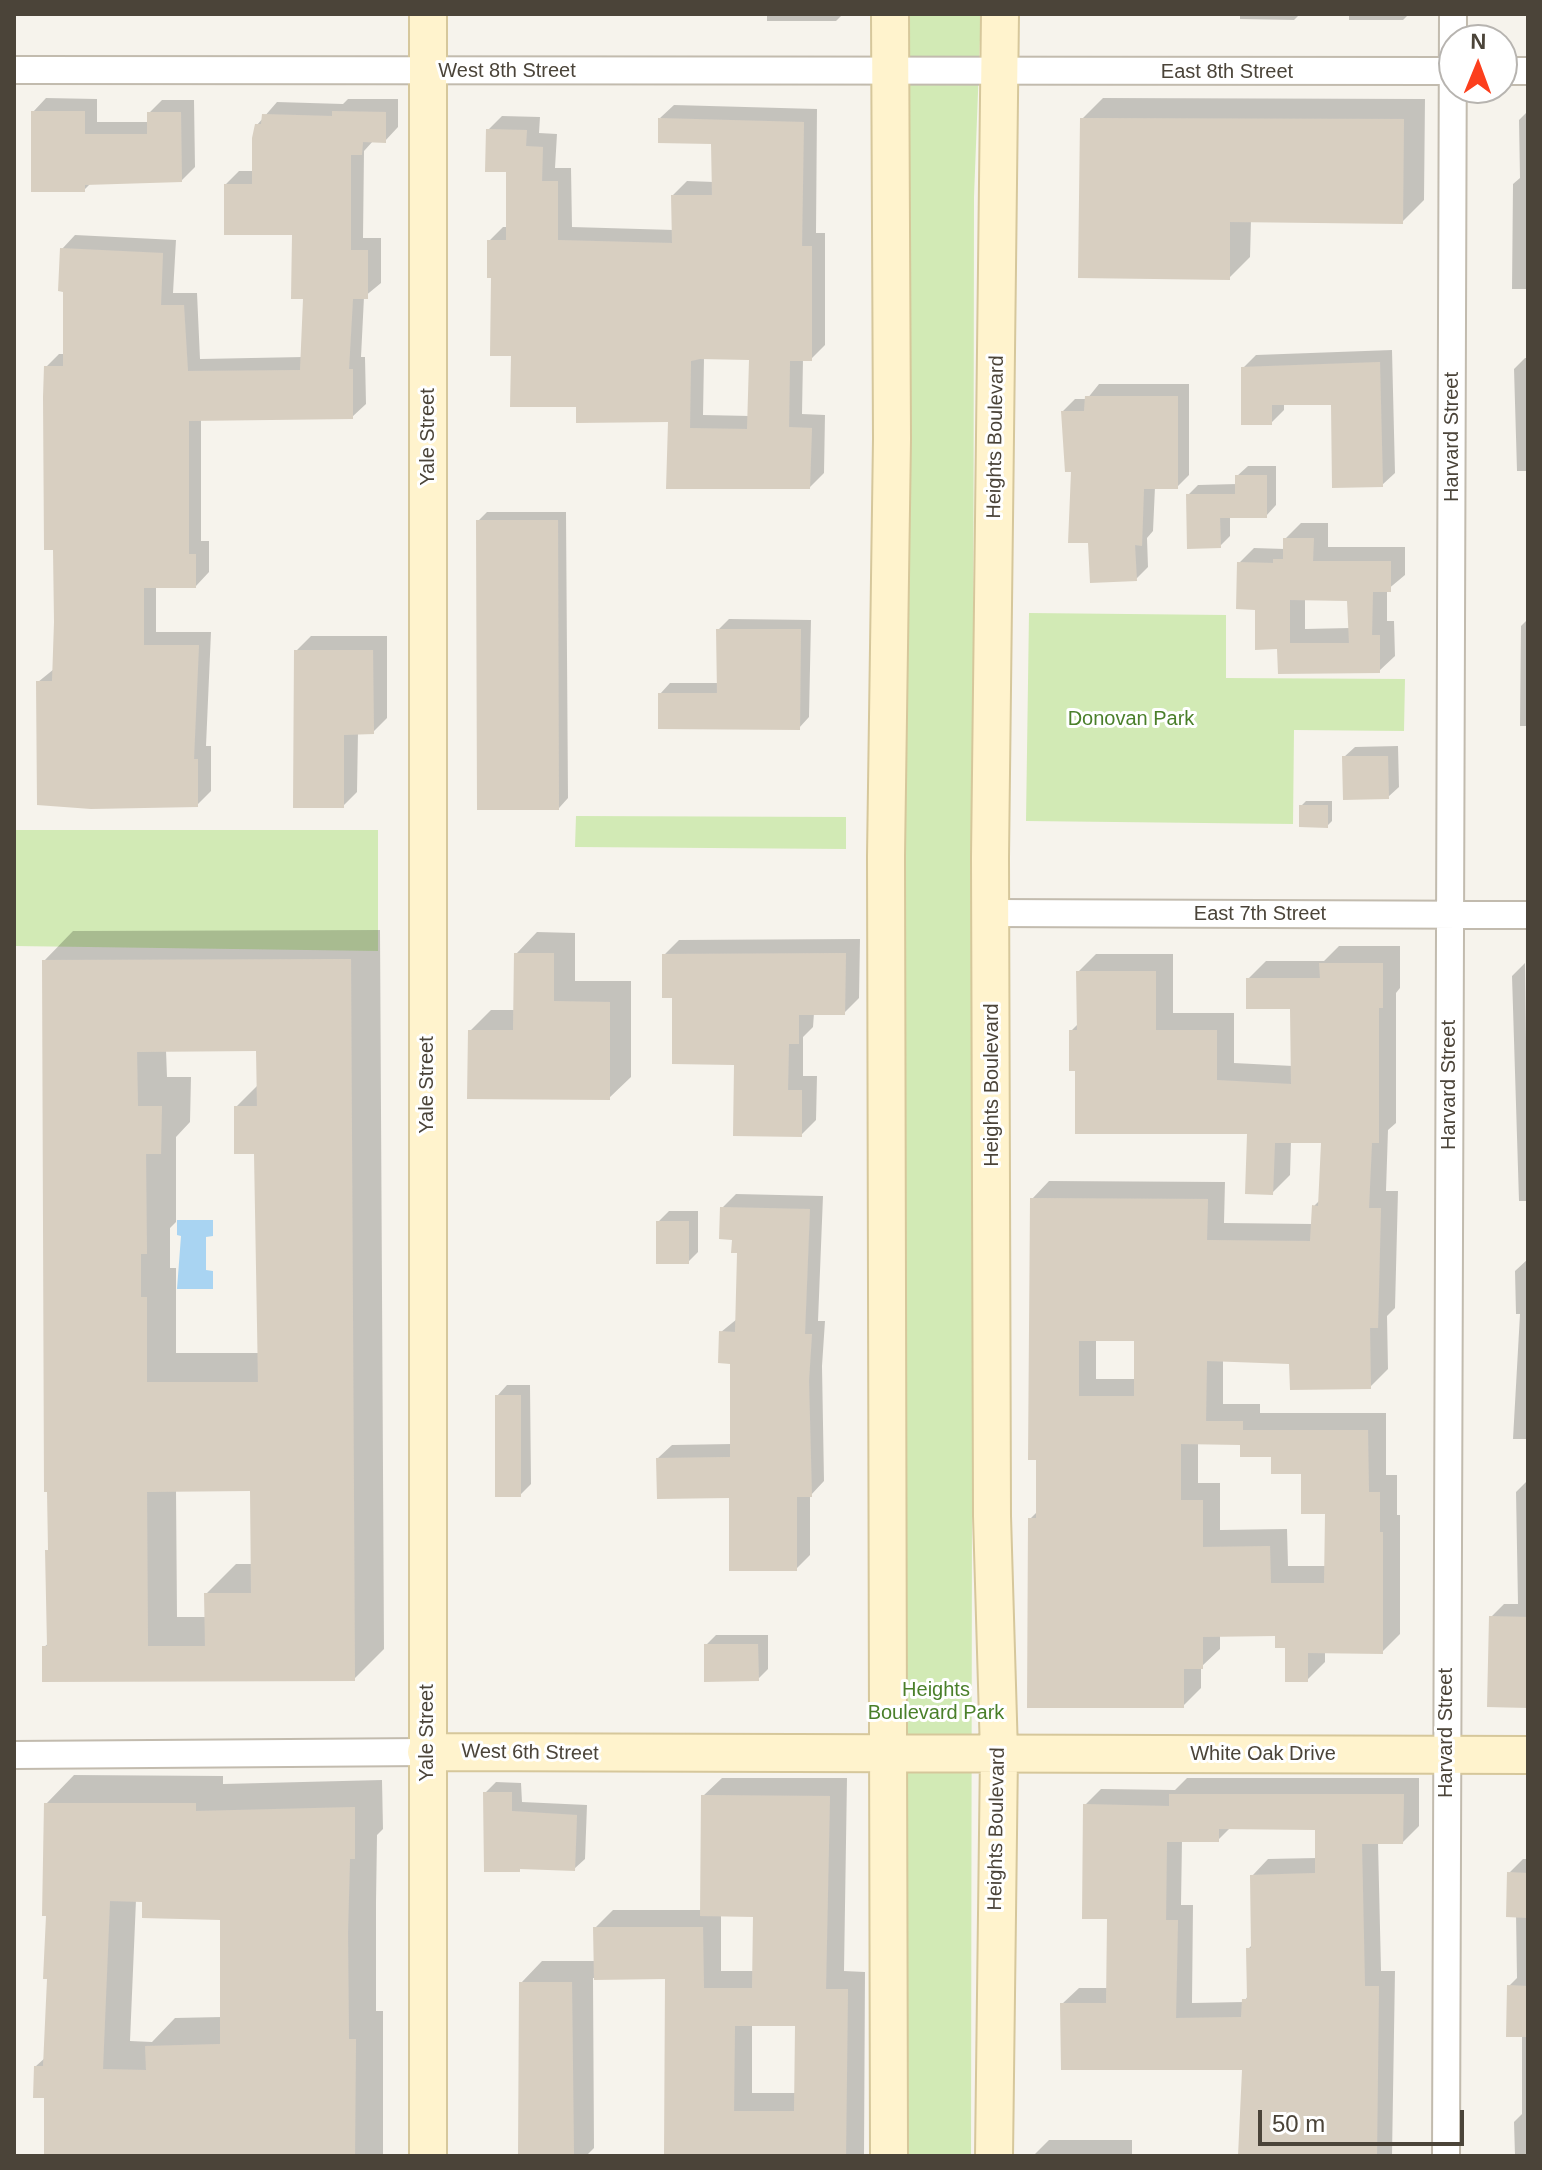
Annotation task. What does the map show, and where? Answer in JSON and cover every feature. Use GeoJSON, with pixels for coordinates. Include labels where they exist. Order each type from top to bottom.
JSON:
{"type":"FeatureCollection","features":[{"type":"Feature","properties":{"kind":"main road","name":"Yale Street"},"geometry":{"type":"LineString","coordinates":[[428,14],[428,2156]]}},
{"type":"Feature","properties":{"kind":"main road"},"geometry":{"type":"LineString","coordinates":[[889,2156],[891,1973],[886,1754],[886,856],[892,454],[890,14]]}},
{"type":"Feature","properties":{"kind":"main road","name":"Heights Boulevard"},"geometry":{"type":"LineString","coordinates":[[994,2156],[999,1753],[992,1500],[992,913],[1000,14]]}},
{"type":"Feature","properties":{"kind":"main road","name":"West 6th Street"},"geometry":{"type":"LineString","coordinates":[[426,1752],[999,1753]]}},
{"type":"Feature","properties":{"kind":"main road","name":"White Oak Drive"},"geometry":{"type":"LineString","coordinates":[[999,1753],[1528,1755]]}},
{"type":"Feature","properties":{"kind":"street","name":"West 8th Street"},"geometry":{"type":"LineString","coordinates":[[14,70],[1000,73]]}},
{"type":"Feature","properties":{"kind":"street","name":"East 8th Street"},"geometry":{"type":"LineString","coordinates":[[1000,73],[1438,71]]}},
{"type":"Feature","properties":{"kind":"street","name":"Harvard Street"},"geometry":{"type":"LineString","coordinates":[[1446,2156],[1453,104]]}},
{"type":"Feature","properties":{"kind":"street","name":"East 7th Street"},"geometry":{"type":"LineString","coordinates":[[992,913],[1528,915]]}},
{"type":"Feature","properties":{"kind":"street","name":"West 6th Street"},"geometry":{"type":"LineString","coordinates":[[14,1755],[426,1752]]}},
{"type":"Feature","properties":{"kind":"green space","name":"Heights Boulevard Park"},"geometry":{"type":"Polygon","coordinates":[[[906,14],[981,14],[974,197],[971,2156],[899,2156],[906,14]]]}},
{"type":"Feature","properties":{"kind":"green space","name":"Donovan Park"},"geometry":{"type":"Polygon","coordinates":[[[1029,613],[1226,615],[1226,678],[1405,679],[1404,731],[1294,730],[1293,824],[1026,821],[1029,613]]]}},
{"type":"Feature","properties":{"kind":"green space"},"geometry":{"type":"Polygon","coordinates":[[[576,816],[846,817],[846,849],[575,847],[576,816]]]}},
{"type":"Feature","properties":{"kind":"green space"},"geometry":{"type":"Polygon","coordinates":[[[14,830],[378,830],[378,951],[14,946],[14,830]]]}},
{"type":"Feature","properties":{"kind":"water"},"geometry":{"type":"Polygon","coordinates":[[[177,1220],[213,1220],[213,1236],[206,1237],[206,1270],[213,1271],[213,1289],[177,1289],[181,1236],[177,1235],[177,1220]]]}},
{"type":"Feature","properties":{"kind":"building"},"geometry":{"type":"Polygon","coordinates":[[[31,111],[85,111],[85,134],[147,134],[147,112],[181,112],[182,182],[85,185],[85,192],[31,192],[31,111]]]}},
{"type":"Feature","properties":{"kind":"building"},"geometry":{"type":"Polygon","coordinates":[[[332,111],[386,112],[386,143],[363,142],[362,155],[351,155],[351,250],[368,250],[368,299],[353,299],[349,369],[353,369],[353,419],[189,421],[189,554],[196,554],[196,588],[144,588],[144,645],[199,645],[194,759],[198,759],[198,807],[91,809],[37,805],[36,681],[52,681],[54,622],[53,550],[44,550],[44,366],[63,366],[63,292],[58,291],[60,248],[163,253],[161,305],[184,305],[188,371],[300,370],[303,299],[291,299],[292,235],[224,235],[224,184],[252,184],[252,138],[255,124],[261,124],[262,114],[332,116],[332,111]]]}},
{"type":"Feature","properties":{"kind":"building"},"geometry":{"type":"Polygon","coordinates":[[[658,118],[804,122],[802,246],[812,246],[812,361],[790,361],[789,427],[812,428],[810,489],[666,489],[668,422],[576,423],[576,407],[510,407],[511,356],[490,356],[491,278],[487,278],[487,240],[506,240],[506,172],[485,172],[486,129],[527,130],[526,146],[543,147],[542,181],[558,181],[558,240],[672,243],[671,195],[712,195],[711,144],[658,143],[658,118]],[[749,360],[691,361],[690,428],[747,429],[749,360]]]}},
{"type":"Feature","properties":{"kind":"building"},"geometry":{"type":"Polygon","coordinates":[[[1080,118],[1404,119],[1403,224],[1230,222],[1230,280],[1078,278],[1080,118]]]}},
{"type":"Feature","properties":{"kind":"building"},"geometry":{"type":"Polygon","coordinates":[[[1380,362],[1383,487],[1332,488],[1331,405],[1272,405],[1272,425],[1241,425],[1241,367],[1380,362]]]}},
{"type":"Feature","properties":{"kind":"building"},"geometry":{"type":"Polygon","coordinates":[[[1085,396],[1178,396],[1178,489],[1144,489],[1142,546],[1135,545],[1137,581],[1090,583],[1088,543],[1068,543],[1071,472],[1065,472],[1061,411],[1084,411],[1085,396]]]}},
{"type":"Feature","properties":{"kind":"building"},"geometry":{"type":"Polygon","coordinates":[[[1235,475],[1267,475],[1267,518],[1220,518],[1221,548],[1187,549],[1186,494],[1235,494],[1235,475]]]}},
{"type":"Feature","properties":{"kind":"building"},"geometry":{"type":"Polygon","coordinates":[[[476,520],[558,520],[559,810],[477,810],[476,520]]]}},
{"type":"Feature","properties":{"kind":"building"},"geometry":{"type":"Polygon","coordinates":[[[1283,538],[1314,538],[1313,561],[1391,561],[1391,592],[1373,592],[1372,635],[1380,635],[1380,673],[1278,674],[1277,649],[1255,650],[1255,610],[1236,609],[1237,562],[1273,563],[1273,559],[1283,559],[1283,538]],[[1290,600],[1290,643],[1349,643],[1347,601],[1290,600]]]}},
{"type":"Feature","properties":{"kind":"building"},"geometry":{"type":"Polygon","coordinates":[[[716,629],[801,629],[800,730],[658,729],[658,693],[717,693],[716,629]]]}},
{"type":"Feature","properties":{"kind":"building"},"geometry":{"type":"Polygon","coordinates":[[[294,650],[373,650],[374,734],[344,735],[344,808],[293,808],[294,650]]]}},
{"type":"Feature","properties":{"kind":"building"},"geometry":{"type":"Polygon","coordinates":[[[1342,756],[1388,756],[1389,799],[1343,800],[1342,756]]]}},
{"type":"Feature","properties":{"kind":"building"},"geometry":{"type":"Polygon","coordinates":[[[1299,805],[1328,805],[1328,828],[1299,827],[1299,805]]]}},
{"type":"Feature","properties":{"kind":"building"},"geometry":{"type":"Polygon","coordinates":[[[514,953],[554,953],[554,1001],[610,1002],[610,1100],[467,1099],[468,1030],[513,1030],[514,953]]]}},
{"type":"Feature","properties":{"kind":"building"},"geometry":{"type":"Polygon","coordinates":[[[846,953],[845,1015],[799,1015],[799,1044],[789,1044],[788,1090],[802,1090],[802,1137],[733,1136],[734,1065],[672,1064],[672,998],[662,998],[662,954],[846,953]]]}},
{"type":"Feature","properties":{"kind":"building"},"geometry":{"type":"Polygon","coordinates":[[[351,959],[355,1681],[42,1682],[42,1646],[47,1646],[45,1550],[48,1550],[47,1492],[44,1492],[42,960],[351,959]],[[256,1051],[137,1052],[138,1106],[162,1106],[161,1154],[146,1154],[147,1254],[141,1254],[141,1297],[147,1297],[147,1382],[258,1382],[254,1154],[234,1154],[234,1106],[257,1106],[256,1051]],[[250,1491],[147,1492],[148,1646],[205,1646],[204,1593],[251,1593],[250,1491]]]}},
{"type":"Feature","properties":{"kind":"building"},"geometry":{"type":"Polygon","coordinates":[[[1319,963],[1383,963],[1383,1008],[1379,1008],[1379,1143],[1372,1143],[1369,1208],[1381,1208],[1378,1328],[1370,1328],[1371,1389],[1290,1390],[1289,1364],[1207,1361],[1206,1421],[1243,1421],[1243,1430],[1368,1430],[1369,1492],[1380,1492],[1380,1532],[1383,1532],[1383,1654],[1308,1653],[1308,1682],[1285,1682],[1285,1648],[1275,1648],[1275,1636],[1203,1637],[1203,1669],[1184,1669],[1184,1708],[1027,1708],[1028,1518],[1036,1518],[1036,1460],[1028,1460],[1030,1198],[1208,1199],[1207,1240],[1310,1241],[1312,1205],[1318,1206],[1321,1143],[1275,1143],[1273,1195],[1245,1194],[1247,1134],[1075,1134],[1075,1071],[1069,1071],[1069,1030],[1077,1030],[1076,971],[1156,971],[1156,1030],[1217,1030],[1217,1080],[1291,1084],[1290,1009],[1246,1009],[1246,978],[1320,978],[1319,963]],[[1079,1341],[1079,1396],[1134,1396],[1134,1341],[1079,1341]],[[1181,1444],[1181,1500],[1203,1500],[1203,1547],[1270,1546],[1271,1583],[1324,1583],[1325,1514],[1301,1514],[1301,1474],[1271,1474],[1271,1457],[1240,1457],[1240,1445],[1181,1444]]]}},
{"type":"Feature","properties":{"kind":"building"},"geometry":{"type":"Polygon","coordinates":[[[720,1207],[810,1209],[805,1334],[812,1334],[809,1381],[812,1497],[797,1497],[797,1571],[729,1571],[729,1498],[657,1499],[656,1458],[730,1457],[730,1364],[718,1363],[719,1331],[735,1332],[737,1253],[731,1253],[732,1240],[719,1239],[720,1207]]]}},
{"type":"Feature","properties":{"kind":"building"},"geometry":{"type":"Polygon","coordinates":[[[656,1221],[689,1221],[689,1264],[656,1264],[656,1221]]]}},
{"type":"Feature","properties":{"kind":"building"},"geometry":{"type":"Polygon","coordinates":[[[495,1395],[521,1395],[521,1497],[495,1497],[495,1395]]]}},
{"type":"Feature","properties":{"kind":"building"},"geometry":{"type":"Polygon","coordinates":[[[1489,1616],[1528,1617],[1528,1708],[1487,1707],[1489,1616]]]}},
{"type":"Feature","properties":{"kind":"building"},"geometry":{"type":"Polygon","coordinates":[[[704,1644],[758,1644],[759,1681],[704,1682],[704,1644]]]}},
{"type":"Feature","properties":{"kind":"building"},"geometry":{"type":"Polygon","coordinates":[[[483,1792],[512,1792],[512,1811],[577,1815],[575,1871],[520,1869],[520,1872],[484,1872],[483,1792]]]}},
{"type":"Feature","properties":{"kind":"building"},"geometry":{"type":"Polygon","coordinates":[[[1169,1794],[1404,1794],[1403,1844],[1362,1844],[1365,1986],[1379,1986],[1377,2156],[1238,2156],[1242,2070],[1061,2070],[1060,2003],[1106,2003],[1107,1919],[1082,1919],[1083,1804],[1169,1806],[1169,1794]],[[1219,1829],[1219,1842],[1167,1842],[1166,1920],[1178,1920],[1176,2018],[1241,2017],[1242,1999],[1247,1999],[1246,1948],[1251,1948],[1250,1875],[1315,1873],[1315,1830],[1219,1829]]]}},
{"type":"Feature","properties":{"kind":"building"},"geometry":{"type":"Polygon","coordinates":[[[701,1795],[830,1796],[826,1989],[848,1989],[846,2156],[664,2156],[665,1979],[594,1980],[593,1927],[703,1927],[704,1988],[752,1988],[753,1917],[700,1916],[701,1795]],[[735,2026],[734,2111],[794,2111],[795,2026],[735,2026]]]}},
{"type":"Feature","properties":{"kind":"building"},"geometry":{"type":"Polygon","coordinates":[[[44,1803],[196,1803],[196,1811],[355,1807],[355,1859],[350,1859],[348,1933],[349,2039],[356,2039],[355,2156],[44,2156],[44,2098],[33,2098],[34,2066],[43,2066],[47,1979],[43,1979],[46,1916],[42,1916],[44,1803]],[[110,1901],[103,2069],[146,2070],[145,2046],[220,2044],[220,1920],[142,1918],[142,1902],[110,1901]]]}},
{"type":"Feature","properties":{"kind":"building"},"geometry":{"type":"Polygon","coordinates":[[[1507,1872],[1528,1873],[1528,1918],[1506,1917],[1507,1872]]]}},
{"type":"Feature","properties":{"kind":"building"},"geometry":{"type":"Polygon","coordinates":[[[519,1982],[572,1982],[574,2156],[518,2156],[519,1982]]]}},
{"type":"Feature","properties":{"kind":"building"},"geometry":{"type":"Polygon","coordinates":[[[1507,1985],[1528,1986],[1528,2037],[1506,2037],[1507,1985]]]}}]}
